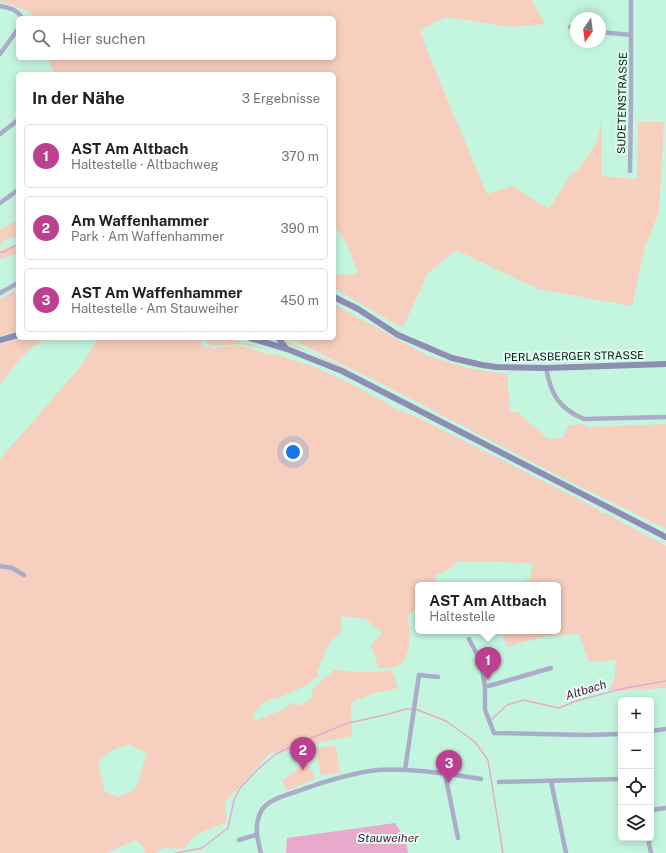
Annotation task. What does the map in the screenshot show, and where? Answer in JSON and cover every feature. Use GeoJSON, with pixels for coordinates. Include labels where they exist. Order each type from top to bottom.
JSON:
{"type":"FeatureCollection","features":[{"type":"Feature","properties":{"kind":"main road","name":"PERLASBERGER STRASSE"},"geometry":{"type":"LineString","coordinates":[[336,298],[358,309],[401,336],[452,358],[482,365],[496,367],[546,368],[666,364]]}},
{"type":"Feature","properties":{"kind":"main road"},"geometry":{"type":"LineString","coordinates":[[0,340],[16,336]]}},
{"type":"Feature","properties":{"kind":"main road"},"geometry":{"type":"LineString","coordinates":[[269,340],[287,349],[342,371],[391,395],[666,537]]}},
{"type":"Feature","properties":{"kind":"main road"},"geometry":{"type":"LineString","coordinates":[[280,340],[287,349]]}},
{"type":"Feature","properties":{"kind":"street","name":"SUDETENSTRASSE"},"geometry":{"type":"LineString","coordinates":[[630,171],[631,0]]}},
{"type":"Feature","properties":{"kind":"street"},"geometry":{"type":"LineString","coordinates":[[0,6],[19,12],[21,16]]}},
{"type":"Feature","properties":{"kind":"street"},"geometry":{"type":"LineString","coordinates":[[0,54],[16,32]]}},
{"type":"Feature","properties":{"kind":"street"},"geometry":{"type":"LineString","coordinates":[[606,33],[631,35]]}},
{"type":"Feature","properties":{"kind":"street"},"geometry":{"type":"LineString","coordinates":[[0,134],[16,122]]}},
{"type":"Feature","properties":{"kind":"street"},"geometry":{"type":"LineString","coordinates":[[0,203],[16,191]]}},
{"type":"Feature","properties":{"kind":"street"},"geometry":{"type":"LineString","coordinates":[[0,293],[16,284]]}},
{"type":"Feature","properties":{"kind":"street"},"geometry":{"type":"LineString","coordinates":[[546,368],[548,382],[556,400],[574,415],[584,419],[666,416]]}},
{"type":"Feature","properties":{"kind":"street"},"geometry":{"type":"LineString","coordinates":[[0,566],[12,568],[24,575]]}},
{"type":"Feature","properties":{"kind":"street"},"geometry":{"type":"LineString","coordinates":[[469,639],[481,662],[485,687],[485,710],[494,733],[585,736],[618,734]]}},
{"type":"Feature","properties":{"kind":"street"},"geometry":{"type":"LineString","coordinates":[[485,687],[551,668]]}},
{"type":"Feature","properties":{"kind":"street"},"geometry":{"type":"LineString","coordinates":[[405,770],[419,675],[438,677]]}},
{"type":"Feature","properties":{"kind":"street"},"geometry":{"type":"LineString","coordinates":[[654,731],[666,729]]}},
{"type":"Feature","properties":{"kind":"street"},"geometry":{"type":"LineString","coordinates":[[261,853],[256,836],[257,825],[262,810],[277,798],[329,780],[377,770],[405,770],[481,779]]}},
{"type":"Feature","properties":{"kind":"street"},"geometry":{"type":"LineString","coordinates":[[445,774],[458,838]]}},
{"type":"Feature","properties":{"kind":"street"},"geometry":{"type":"LineString","coordinates":[[499,782],[618,780]]}},
{"type":"Feature","properties":{"kind":"street"},"geometry":{"type":"LineString","coordinates":[[552,781],[566,853]]}},
{"type":"Feature","properties":{"kind":"street"},"geometry":{"type":"LineString","coordinates":[[654,810],[666,808]]}},
{"type":"Feature","properties":{"kind":"street"},"geometry":{"type":"LineString","coordinates":[[239,840],[256,836]]}},
{"type":"Feature","properties":{"kind":"street"},"geometry":{"type":"LineString","coordinates":[[649,841],[651,853]]}},
{"type":"Feature","properties":{"kind":"shaded area"},"geometry":{"type":"Polygon","coordinates":[[[532,0],[545,24],[513,27],[445,17],[420,30],[432,63],[487,194],[512,186],[549,209],[571,174],[580,168],[597,141],[602,120],[601,176],[637,179],[638,122],[664,122],[659,212],[644,250],[632,306],[538,289],[456,250],[428,273],[403,327],[397,325],[336,289],[336,275],[358,274],[347,244],[336,229],[336,72],[53,72],[49,60],[336,60],[336,16],[32,16],[30,12],[0,1],[532,0]]]}},
{"type":"Feature","properties":{"kind":"shaded area"},"geometry":{"type":"Polygon","coordinates":[[[16,220],[16,236],[6,239],[0,244],[0,229],[16,220]]]}},
{"type":"Feature","properties":{"kind":"shaded area"},"geometry":{"type":"Polygon","coordinates":[[[16,245],[16,254],[0,259],[0,250],[16,245]]]}},
{"type":"Feature","properties":{"kind":"shaded area"},"geometry":{"type":"Polygon","coordinates":[[[14,291],[16,294],[16,332],[0,336],[0,299],[14,291]]]}},
{"type":"Feature","properties":{"kind":"shaded area"},"geometry":{"type":"Polygon","coordinates":[[[336,305],[426,355],[467,368],[506,374],[507,372],[510,412],[518,412],[548,439],[563,438],[568,426],[582,424],[589,427],[666,424],[666,529],[559,476],[382,384],[293,340],[336,340],[336,305]]]}},
{"type":"Feature","properties":{"kind":"shaded area"},"geometry":{"type":"Polygon","coordinates":[[[16,340],[44,340],[34,345],[17,362],[0,385],[0,344],[16,340]]]}},
{"type":"Feature","properties":{"kind":"shaded area"},"geometry":{"type":"Polygon","coordinates":[[[97,340],[202,340],[201,346],[215,348],[230,346],[244,347],[271,355],[278,355],[314,367],[350,383],[404,413],[411,414],[598,509],[601,513],[605,513],[666,546],[666,688],[618,691],[609,690],[615,676],[616,660],[589,662],[579,634],[549,635],[506,647],[503,634],[561,634],[561,582],[522,582],[530,579],[533,564],[491,561],[458,561],[447,570],[434,575],[437,582],[415,582],[415,611],[408,615],[408,651],[401,663],[395,667],[379,669],[371,645],[382,633],[366,619],[340,616],[342,630],[329,643],[317,672],[319,676],[307,685],[281,697],[263,703],[253,715],[255,721],[284,709],[293,702],[299,706],[314,697],[311,690],[334,670],[370,672],[392,670],[398,688],[372,694],[351,702],[352,736],[270,753],[225,802],[227,822],[195,835],[184,849],[164,848],[155,853],[145,853],[142,846],[135,840],[107,853],[0,853],[0,459],[81,366],[97,340]],[[130,744],[110,751],[98,763],[105,792],[118,797],[135,790],[147,754],[130,744]]]}},
{"type":"Feature","properties":{"kind":"shaded area"},"geometry":{"type":"Polygon","coordinates":[[[206,340],[235,340],[249,343],[263,349],[241,344],[213,346],[206,342],[206,340]]]}},
{"type":"Feature","properties":{"kind":"shaded area"},"geometry":{"type":"Polygon","coordinates":[[[283,340],[347,369],[346,370],[309,352],[285,343],[283,340]]]}},
{"type":"Feature","properties":{"kind":"shaded area"},"geometry":{"type":"Polygon","coordinates":[[[335,745],[340,772],[321,776],[316,749],[335,745]]]}},
{"type":"Feature","properties":{"kind":"shaded area"},"geometry":{"type":"Polygon","coordinates":[[[308,761],[315,779],[287,791],[282,781],[308,761]]]}},
{"type":"Feature","properties":{"kind":"water","name":"Stauweiher"},"geometry":{"type":"Polygon","coordinates":[[[395,823],[406,840],[408,853],[286,853],[287,838],[395,823]]]}},
{"type":"Feature","properties":{"kind":"waterway"},"geometry":{"type":"LineString","coordinates":[[0,252],[4,252],[16,245]]}},
{"type":"Feature","properties":{"kind":"waterway","name":"Altbach"},"geometry":{"type":"LineString","coordinates":[[492,719],[507,705],[523,700],[559,708],[576,701],[625,688],[666,681]]}},
{"type":"Feature","properties":{"kind":"waterway"},"geometry":{"type":"LineString","coordinates":[[176,853],[202,848],[228,828],[234,800],[240,788],[258,769],[276,754],[348,723],[406,709],[418,710],[446,721],[475,742],[488,760],[503,853]]}},
{"type":"Feature","properties":{"kind":"place","name":"AST Am Altbach"},"geometry":{"type":"Point","coordinates":[488,680]}},
{"type":"Feature","properties":{"kind":"place","name":"Am Waffenhammer"},"geometry":{"type":"Point","coordinates":[303,770]}},
{"type":"Feature","properties":{"kind":"place","name":"AST Am Waffenhammer"},"geometry":{"type":"Point","coordinates":[449,783]}}]}
